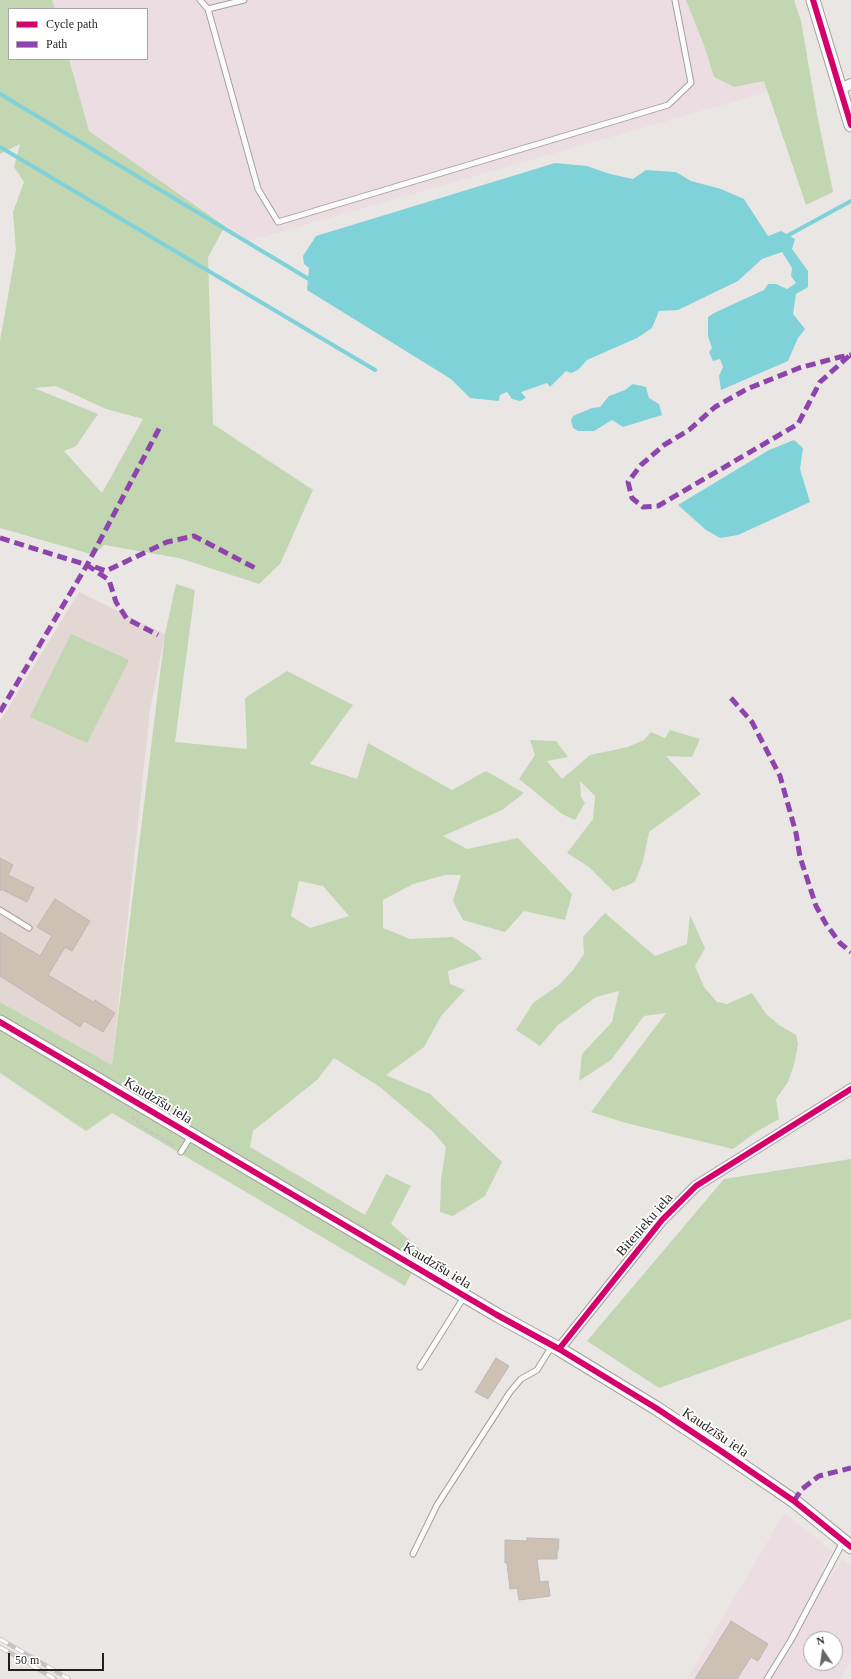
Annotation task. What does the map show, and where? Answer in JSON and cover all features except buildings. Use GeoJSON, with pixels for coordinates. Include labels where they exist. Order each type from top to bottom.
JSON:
{"type":"FeatureCollection","features":[{"type":"Feature","properties":{"kind":"street"},"geometry":{"type":"LineString","coordinates":[[813,0],[846,86],[851,125]]}},
{"type":"Feature","properties":{"kind":"street","name":"Kaudzīšu iela"},"geometry":{"type":"LineString","coordinates":[[0,1022],[464,1296],[556,1347],[722,1451],[794,1501],[847,1544]]}},
{"type":"Feature","properties":{"kind":"street","name":"Bitenieku iela"},"geometry":{"type":"LineString","coordinates":[[556,1347],[662,1220],[696,1186],[851,1089]]}},
{"type":"Feature","properties":{"kind":"lane"},"geometry":{"type":"LineString","coordinates":[[200,0],[208,10],[258,189],[278,222],[668,105],[691,83],[675,0]]}},
{"type":"Feature","properties":{"kind":"lane"},"geometry":{"type":"LineString","coordinates":[[208,10],[244,0]]}},
{"type":"Feature","properties":{"kind":"lane"},"geometry":{"type":"LineString","coordinates":[[0,910],[29,928]]}},
{"type":"Feature","properties":{"kind":"lane"},"geometry":{"type":"LineString","coordinates":[[182,1151],[191,1135]]}},
{"type":"Feature","properties":{"kind":"lane"},"geometry":{"type":"LineString","coordinates":[[420,1367],[464,1296]]}},
{"type":"Feature","properties":{"kind":"lane"},"geometry":{"type":"LineString","coordinates":[[413,1554],[437,1505],[510,1392],[521,1379],[538,1370],[556,1347]]}},
{"type":"Feature","properties":{"kind":"lane"},"geometry":{"type":"LineString","coordinates":[[767,1679],[847,1544]]}},
{"type":"Feature","properties":{"kind":"path"},"geometry":{"type":"LineString","coordinates":[[130,1113],[143,1127],[182,1151]]}},
{"type":"Feature","properties":{"kind":"shaded area"},"geometry":{"type":"Polygon","coordinates":[[[52,0],[782,0],[809,80],[249,241],[89,131],[69,60],[148,60],[148,8],[55,8],[52,0]]]}},
{"type":"Feature","properties":{"kind":"shaded area"},"geometry":{"type":"Polygon","coordinates":[[[79,592],[165,634],[150,710],[112,1065],[0,1002],[0,721],[79,592]]]}},
{"type":"Feature","properties":{"kind":"shaded area"},"geometry":{"type":"Polygon","coordinates":[[[784,1513],[832,1551],[820,1572],[831,1578],[842,1559],[851,1566],[851,1662],[840,1679],[687,1679],[784,1513]]]}},
{"type":"Feature","properties":{"kind":"green space"},"geometry":{"type":"Polygon","coordinates":[[[0,0],[52,0],[55,8],[8,8],[8,60],[69,60],[89,131],[225,226],[208,257],[213,424],[313,490],[280,564],[259,584],[179,558],[104,545],[94,555],[0,528],[0,341],[16,250],[13,212],[24,182],[14,167],[20,144],[0,154],[0,0]],[[56,386],[34,388],[98,414],[76,446],[64,451],[102,493],[143,419],[106,409],[56,386]]]}},
{"type":"Feature","properties":{"kind":"green space"},"geometry":{"type":"Polygon","coordinates":[[[686,0],[794,0],[801,21],[817,114],[833,192],[806,205],[764,81],[734,87],[714,77],[704,45],[686,0]]]}},
{"type":"Feature","properties":{"kind":"green space"},"geometry":{"type":"Polygon","coordinates":[[[176,584],[195,590],[175,742],[247,749],[245,698],[287,671],[353,705],[310,764],[357,779],[368,743],[452,790],[486,771],[524,793],[502,810],[443,836],[467,849],[518,838],[572,894],[565,920],[524,911],[505,932],[463,920],[453,901],[461,875],[445,875],[413,884],[383,900],[383,928],[410,939],[453,937],[476,952],[482,959],[448,971],[450,984],[465,990],[441,1016],[424,1047],[386,1075],[430,1094],[502,1162],[485,1196],[453,1216],[440,1212],[441,1180],[446,1147],[433,1132],[380,1087],[334,1058],[317,1080],[253,1131],[250,1147],[365,1215],[386,1174],[411,1186],[391,1224],[422,1251],[405,1286],[112,1113],[86,1131],[0,1073],[0,1002],[112,1065],[165,634],[176,584]],[[299,881],[291,916],[310,928],[349,916],[323,886],[299,881]],[[130,1080],[109,1090],[151,1118],[153,1101],[130,1080]]]}},
{"type":"Feature","properties":{"kind":"green space"},"geometry":{"type":"Polygon","coordinates":[[[71,634],[129,660],[87,743],[30,717],[71,634]]]}},
{"type":"Feature","properties":{"kind":"green space"},"geometry":{"type":"Polygon","coordinates":[[[670,730],[700,739],[692,757],[666,756],[701,794],[649,832],[643,861],[635,882],[613,891],[589,867],[567,853],[593,819],[595,796],[580,781],[581,797],[585,803],[575,820],[562,814],[519,779],[535,755],[530,740],[556,741],[568,757],[547,761],[562,779],[590,755],[628,747],[644,740],[651,732],[665,738],[670,730]]]}},
{"type":"Feature","properties":{"kind":"green space"},"geometry":{"type":"Polygon","coordinates":[[[605,913],[655,956],[687,944],[690,915],[705,948],[695,966],[704,987],[717,1002],[727,1004],[752,993],[766,1014],[779,1025],[796,1035],[798,1044],[794,1065],[788,1082],[776,1099],[779,1119],[756,1132],[733,1149],[626,1123],[591,1112],[666,1013],[644,1016],[611,1060],[579,1081],[582,1054],[612,1022],[619,991],[596,997],[558,1025],[540,1046],[516,1030],[533,1003],[559,985],[573,970],[584,954],[583,937],[605,913]]]}},
{"type":"Feature","properties":{"kind":"green space"},"geometry":{"type":"Polygon","coordinates":[[[851,1159],[851,1319],[659,1388],[587,1341],[724,1179],[851,1159]]]}},
{"type":"Feature","properties":{"kind":"water"},"geometry":{"type":"Polygon","coordinates":[[[555,163],[587,166],[610,174],[633,179],[646,170],[676,172],[691,181],[721,189],[744,199],[768,236],[781,231],[795,239],[792,249],[808,271],[808,287],[796,294],[793,314],[805,329],[798,338],[788,361],[721,390],[719,376],[723,367],[720,359],[713,361],[709,352],[712,348],[708,336],[708,317],[714,313],[764,290],[768,284],[776,284],[787,289],[796,283],[791,276],[792,268],[782,252],[762,259],[738,281],[678,310],[659,311],[652,328],[637,338],[587,360],[578,370],[571,373],[566,371],[550,387],[547,383],[521,392],[526,398],[520,401],[512,399],[507,392],[500,395],[499,401],[470,398],[451,379],[307,290],[309,268],[304,264],[303,256],[316,236],[555,163]]]}},
{"type":"Feature","properties":{"kind":"water"},"geometry":{"type":"Polygon","coordinates":[[[633,384],[646,387],[649,398],[659,404],[662,415],[623,427],[612,420],[594,431],[578,431],[573,428],[571,420],[573,416],[592,408],[600,407],[609,396],[625,390],[633,384]]]}},
{"type":"Feature","properties":{"kind":"water"},"geometry":{"type":"Polygon","coordinates":[[[794,440],[803,448],[800,469],[810,502],[738,535],[720,538],[706,530],[678,505],[769,450],[794,440]]]}},
{"type":"Feature","properties":{"kind":"waterway"},"geometry":{"type":"LineString","coordinates":[[0,94],[312,281]]}},
{"type":"Feature","properties":{"kind":"waterway"},"geometry":{"type":"LineString","coordinates":[[0,147],[375,370]]}},
{"type":"Feature","properties":{"kind":"waterway"},"geometry":{"type":"LineString","coordinates":[[785,237],[851,201]]}},
{"type":"Feature","properties":{"kind":"railway"},"geometry":{"type":"LineString","coordinates":[[0,1639],[69,1679]]}},
{"type":"Feature","properties":{"kind":"railway"},"geometry":{"type":"LineString","coordinates":[[0,1647],[55,1679]]}},
{"type":"Feature","properties":{"kind":"marked path"},"geometry":{"type":"LineString","coordinates":[[849,356],[820,382],[798,424],[658,506],[643,507],[632,498],[628,482],[641,465],[664,445],[689,430],[715,407],[747,389],[799,368],[851,355]]}},
{"type":"Feature","properties":{"kind":"marked path"},"geometry":{"type":"LineString","coordinates":[[0,712],[87,565],[161,425]]}},
{"type":"Feature","properties":{"kind":"marked path"},"geometry":{"type":"LineString","coordinates":[[95,567],[106,571],[167,542],[194,536],[257,569]]}},
{"type":"Feature","properties":{"kind":"marked path"},"geometry":{"type":"LineString","coordinates":[[0,538],[87,565],[109,580],[116,602],[127,619],[158,635]]}},
{"type":"Feature","properties":{"kind":"marked path"},"geometry":{"type":"LineString","coordinates":[[731,698],[752,722],[780,776],[796,833],[800,857],[816,906],[826,924],[840,943],[851,952]]}},
{"type":"Feature","properties":{"kind":"marked path"},"geometry":{"type":"LineString","coordinates":[[794,1501],[802,1489],[819,1476],[851,1468]]}},
{"type":"Feature","properties":{"kind":"cycle path"},"geometry":{"type":"LineString","coordinates":[[813,0],[851,125]]}},
{"type":"Feature","properties":{"kind":"cycle path"},"geometry":{"type":"LineString","coordinates":[[0,1022],[497,1315],[559,1349],[656,1408],[794,1501],[851,1547]]}},
{"type":"Feature","properties":{"kind":"cycle path"},"geometry":{"type":"LineString","coordinates":[[559,1349],[662,1220],[696,1186],[851,1089]]}}]}
